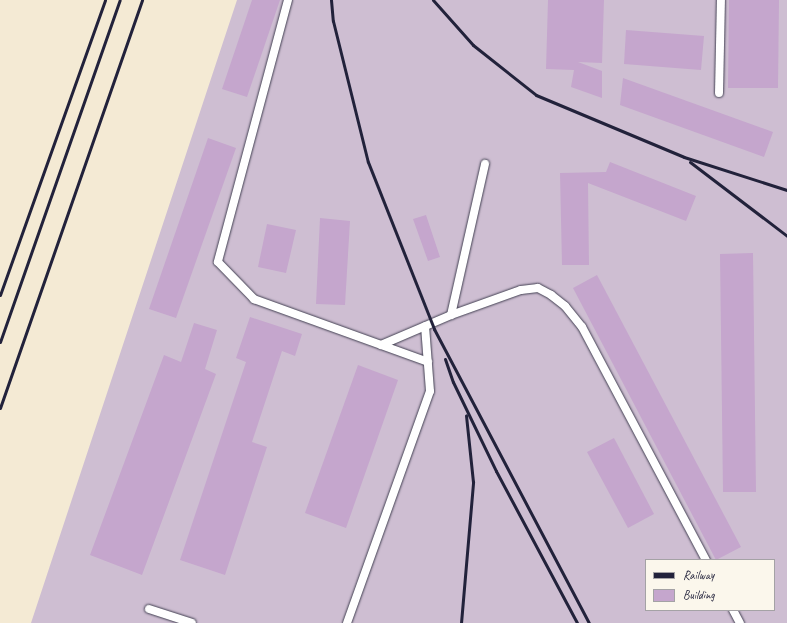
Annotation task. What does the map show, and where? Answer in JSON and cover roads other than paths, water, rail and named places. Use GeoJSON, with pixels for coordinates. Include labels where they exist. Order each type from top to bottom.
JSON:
{"type":"FeatureCollection","features":[{"type":"Feature","properties":{"kind":"lane"},"geometry":{"type":"LineString","coordinates":[[288,0],[218,262],[254,299],[428,362]]}},
{"type":"Feature","properties":{"kind":"lane"},"geometry":{"type":"LineString","coordinates":[[719,93],[721,0]]}},
{"type":"Feature","properties":{"kind":"lane"},"geometry":{"type":"LineString","coordinates":[[451,315],[485,164]]}},
{"type":"Feature","properties":{"kind":"lane"},"geometry":{"type":"LineString","coordinates":[[381,345],[451,315],[521,290],[538,288],[565,306],[582,327],[705,559]]}},
{"type":"Feature","properties":{"kind":"lane"},"geometry":{"type":"LineString","coordinates":[[347,623],[430,391],[425,326]]}},
{"type":"Feature","properties":{"kind":"lane"},"geometry":{"type":"LineString","coordinates":[[149,609],[192,623]]}},
{"type":"Feature","properties":{"kind":"lane"},"geometry":{"type":"LineString","coordinates":[[734,611],[740,623]]}},
{"type":"Feature","properties":{"kind":"railway"},"geometry":{"type":"LineString","coordinates":[[0,295],[105,0]]}},
{"type":"Feature","properties":{"kind":"railway"},"geometry":{"type":"LineString","coordinates":[[0,342],[120,0]]}},
{"type":"Feature","properties":{"kind":"railway"},"geometry":{"type":"LineString","coordinates":[[0,408],[142,0]]}},
{"type":"Feature","properties":{"kind":"railway"},"geometry":{"type":"LineString","coordinates":[[331,0],[333,21],[368,162],[434,329],[589,623]]}},
{"type":"Feature","properties":{"kind":"railway"},"geometry":{"type":"LineString","coordinates":[[433,0],[473,45],[536,95],[684,157],[787,190]]}},
{"type":"Feature","properties":{"kind":"railway"},"geometry":{"type":"LineString","coordinates":[[690,162],[787,236]]}},
{"type":"Feature","properties":{"kind":"railway"},"geometry":{"type":"LineString","coordinates":[[445,359],[453,382],[496,471],[577,623]]}},
{"type":"Feature","properties":{"kind":"railway"},"geometry":{"type":"LineString","coordinates":[[461,623],[473,482],[466,415]]}}]}
